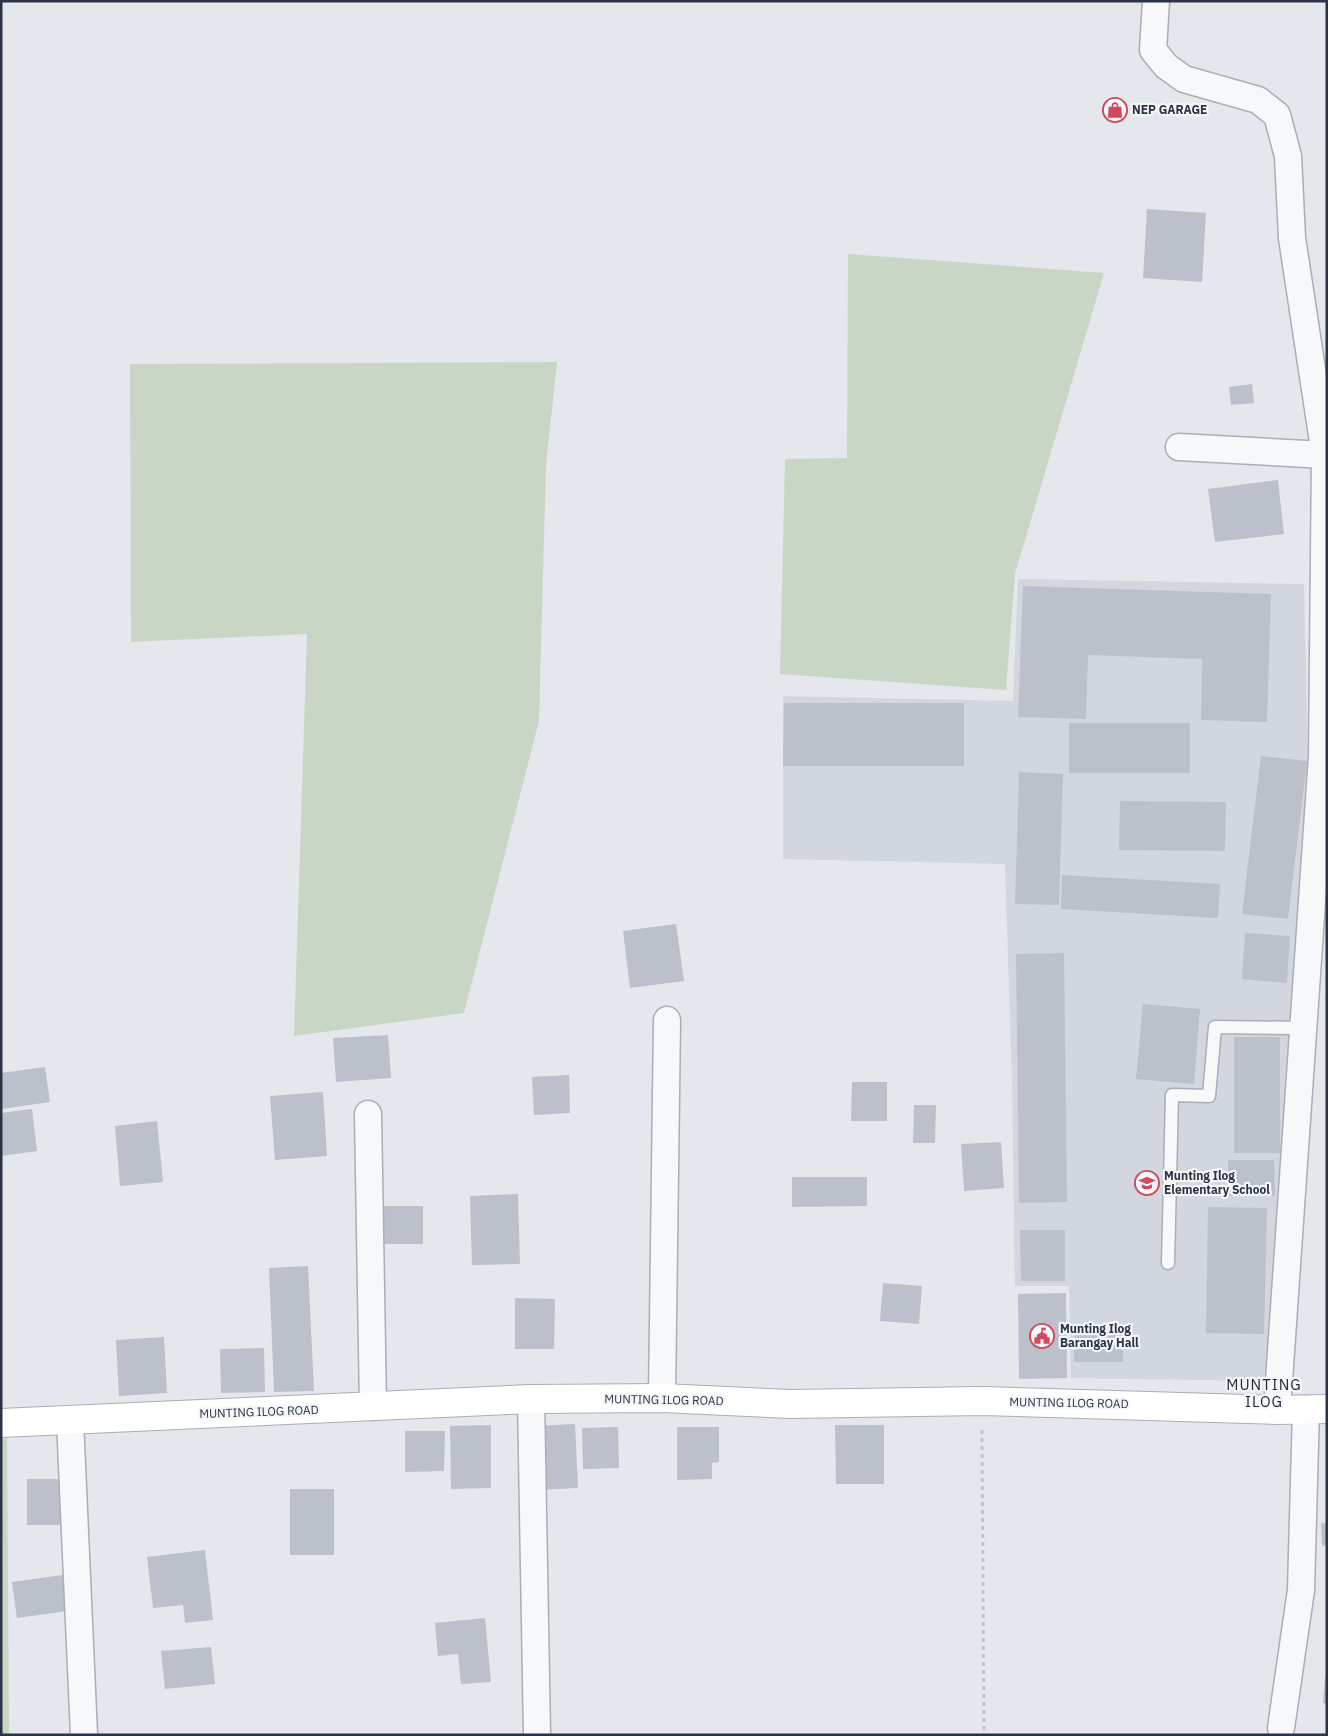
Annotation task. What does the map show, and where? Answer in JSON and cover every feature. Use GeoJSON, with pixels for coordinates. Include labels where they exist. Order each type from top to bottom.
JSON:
{"type":"FeatureCollection","features":[{"type":"Feature","properties":{"kind":"street"},"geometry":{"type":"LineString","coordinates":[[1156,1],[1153,50],[1166,66],[1184,79],[1258,100],[1277,115],[1288,156],[1292,238],[1325,455],[1324,756],[1277,1410]]}},
{"type":"Feature","properties":{"kind":"street"},"geometry":{"type":"LineString","coordinates":[[1179,447],[1325,455]]}},
{"type":"Feature","properties":{"kind":"street"},"geometry":{"type":"LineString","coordinates":[[662,1398],[667,1020]]}},
{"type":"Feature","properties":{"kind":"street"},"geometry":{"type":"LineString","coordinates":[[368,1114],[373,1407]]}},
{"type":"Feature","properties":{"kind":"street","name":"MUNTING ILOG ROAD"},"geometry":{"type":"LineString","coordinates":[[1,1423],[531,1399],[662,1398],[791,1404],[982,1401],[1277,1410],[1317,1409]]}},
{"type":"Feature","properties":{"kind":"street"},"geometry":{"type":"LineString","coordinates":[[531,1399],[538,1735]]}},
{"type":"Feature","properties":{"kind":"street"},"geometry":{"type":"LineString","coordinates":[[1282,1728],[1301,1590],[1317,1409]]}},
{"type":"Feature","properties":{"kind":"street"},"geometry":{"type":"LineString","coordinates":[[70,1420],[84,1735]]}},
{"type":"Feature","properties":{"kind":"lane"},"geometry":{"type":"LineString","coordinates":[[1168,1263],[1172,1095],[1209,1096],[1215,1027],[1303,1028]]}},
{"type":"Feature","properties":{"kind":"path"},"geometry":{"type":"LineString","coordinates":[[982,1401],[984,1735]]}},
{"type":"Feature","properties":{"kind":"shaded area"},"geometry":{"type":"Polygon","coordinates":[[[1018,579],[1304,584],[1308,772],[1268,1381],[1071,1378],[1069,1286],[1015,1286],[1012,1081],[1005,864],[783,859],[783,696],[1013,701],[1018,579]]]}},
{"type":"Feature","properties":{"kind":"green space"},"geometry":{"type":"Polygon","coordinates":[[[848,254],[1104,273],[1015,574],[1006,690],[780,674],[785,459],[847,458],[848,254]]]}},
{"type":"Feature","properties":{"kind":"green space"},"geometry":{"type":"Polygon","coordinates":[[[557,362],[546,465],[539,721],[464,1013],[294,1036],[307,634],[131,642],[130,364],[557,362]]]}},
{"type":"Feature","properties":{"kind":"green space"},"geometry":{"type":"Polygon","coordinates":[[[7,1438],[9,1735],[1,1735],[1,1439],[7,1438]]]}},
{"type":"Feature","properties":{"kind":"building"},"geometry":{"type":"Polygon","coordinates":[[[1147,209],[1206,213],[1202,282],[1143,278],[1147,209]]]}},
{"type":"Feature","properties":{"kind":"building"},"geometry":{"type":"Polygon","coordinates":[[[1252,384],[1254,403],[1231,405],[1229,387],[1252,384]]]}},
{"type":"Feature","properties":{"kind":"building"},"geometry":{"type":"Polygon","coordinates":[[[1278,480],[1284,534],[1215,542],[1208,489],[1278,480]]]}},
{"type":"Feature","properties":{"kind":"building"},"geometry":{"type":"Polygon","coordinates":[[[1023,586],[1271,594],[1267,722],[1201,720],[1202,659],[1088,655],[1086,719],[1018,717],[1023,586]]]}},
{"type":"Feature","properties":{"kind":"building"},"geometry":{"type":"Polygon","coordinates":[[[784,703],[964,703],[964,766],[783,766],[784,703]]]}},
{"type":"Feature","properties":{"kind":"building"},"geometry":{"type":"Polygon","coordinates":[[[1069,723],[1190,723],[1190,773],[1069,773],[1069,723]]]}},
{"type":"Feature","properties":{"kind":"building"},"geometry":{"type":"Polygon","coordinates":[[[1261,756],[1307,761],[1288,919],[1242,914],[1261,756]]]}},
{"type":"Feature","properties":{"kind":"building"},"geometry":{"type":"Polygon","coordinates":[[[1019,772],[1063,774],[1059,905],[1015,904],[1019,772]]]}},
{"type":"Feature","properties":{"kind":"building"},"geometry":{"type":"Polygon","coordinates":[[[1120,801],[1226,802],[1225,851],[1119,850],[1120,801]]]}},
{"type":"Feature","properties":{"kind":"building"},"geometry":{"type":"Polygon","coordinates":[[[1062,875],[1220,884],[1218,918],[1061,909],[1062,875]]]}},
{"type":"Feature","properties":{"kind":"building"},"geometry":{"type":"Polygon","coordinates":[[[676,924],[684,981],[630,988],[623,931],[676,924]]]}},
{"type":"Feature","properties":{"kind":"building"},"geometry":{"type":"Polygon","coordinates":[[[1245,933],[1290,936],[1287,983],[1242,979],[1245,933]]]}},
{"type":"Feature","properties":{"kind":"building"},"geometry":{"type":"Polygon","coordinates":[[[1064,953],[1067,1202],[1019,1203],[1016,954],[1064,953]]]}},
{"type":"Feature","properties":{"kind":"building"},"geometry":{"type":"Polygon","coordinates":[[[1143,1004],[1200,1009],[1194,1084],[1136,1079],[1143,1004]]]}},
{"type":"Feature","properties":{"kind":"building"},"geometry":{"type":"Polygon","coordinates":[[[388,1035],[391,1078],[336,1082],[333,1038],[388,1035]]]}},
{"type":"Feature","properties":{"kind":"building"},"geometry":{"type":"Polygon","coordinates":[[[1234,1037],[1280,1037],[1280,1153],[1234,1153],[1234,1037]]]}},
{"type":"Feature","properties":{"kind":"building"},"geometry":{"type":"Polygon","coordinates":[[[45,1067],[50,1102],[2,1109],[1,1073],[45,1067]]]}},
{"type":"Feature","properties":{"kind":"building"},"geometry":{"type":"Polygon","coordinates":[[[569,1075],[570,1113],[534,1115],[532,1077],[569,1075]]]}},
{"type":"Feature","properties":{"kind":"building"},"geometry":{"type":"Polygon","coordinates":[[[852,1082],[887,1082],[887,1121],[851,1121],[852,1082]]]}},
{"type":"Feature","properties":{"kind":"building"},"geometry":{"type":"Polygon","coordinates":[[[323,1092],[327,1156],[275,1160],[270,1096],[323,1092]]]}},
{"type":"Feature","properties":{"kind":"building"},"geometry":{"type":"Polygon","coordinates":[[[914,1105],[936,1105],[935,1143],[913,1143],[914,1105]]]}},
{"type":"Feature","properties":{"kind":"building"},"geometry":{"type":"Polygon","coordinates":[[[32,1109],[37,1151],[1,1156],[1,1113],[32,1109]]]}},
{"type":"Feature","properties":{"kind":"building"},"geometry":{"type":"Polygon","coordinates":[[[157,1121],[163,1182],[120,1186],[115,1126],[157,1121]]]}},
{"type":"Feature","properties":{"kind":"building"},"geometry":{"type":"Polygon","coordinates":[[[1001,1142],[1004,1188],[964,1191],[961,1144],[1001,1142]]]}},
{"type":"Feature","properties":{"kind":"building"},"geometry":{"type":"Polygon","coordinates":[[[1228,1160],[1274,1160],[1275,1196],[1228,1196],[1228,1160]]]}},
{"type":"Feature","properties":{"kind":"building"},"geometry":{"type":"Polygon","coordinates":[[[792,1177],[867,1177],[867,1206],[792,1207],[792,1177]]]}},
{"type":"Feature","properties":{"kind":"building"},"geometry":{"type":"Polygon","coordinates":[[[518,1194],[520,1264],[472,1265],[470,1196],[518,1194]]]}},
{"type":"Feature","properties":{"kind":"building"},"geometry":{"type":"Polygon","coordinates":[[[383,1206],[423,1206],[423,1244],[383,1244],[383,1206]]]}},
{"type":"Feature","properties":{"kind":"building"},"geometry":{"type":"Polygon","coordinates":[[[1208,1207],[1267,1208],[1264,1334],[1206,1333],[1208,1207]]]}},
{"type":"Feature","properties":{"kind":"building"},"geometry":{"type":"Polygon","coordinates":[[[1020,1230],[1065,1230],[1065,1281],[1021,1281],[1020,1230]]]}},
{"type":"Feature","properties":{"kind":"building"},"geometry":{"type":"Polygon","coordinates":[[[308,1266],[314,1391],[274,1392],[269,1268],[308,1266]]]}},
{"type":"Feature","properties":{"kind":"building"},"geometry":{"type":"Polygon","coordinates":[[[883,1283],[922,1286],[919,1324],[880,1321],[883,1283]]]}},
{"type":"Feature","properties":{"kind":"building","name":"Munting Ilog Barangay Hall"},"geometry":{"type":"Polygon","coordinates":[[[1066,1293],[1067,1378],[1019,1379],[1018,1294],[1066,1293]]]}},
{"type":"Feature","properties":{"kind":"building"},"geometry":{"type":"Polygon","coordinates":[[[515,1298],[555,1299],[554,1349],[515,1349],[515,1298]]]}},
{"type":"Feature","properties":{"kind":"building"},"geometry":{"type":"Polygon","coordinates":[[[1074,1328],[1123,1329],[1123,1362],[1074,1362],[1074,1328]]]}},
{"type":"Feature","properties":{"kind":"building"},"geometry":{"type":"Polygon","coordinates":[[[164,1337],[167,1393],[119,1396],[116,1340],[164,1337]]]}},
{"type":"Feature","properties":{"kind":"building"},"geometry":{"type":"Polygon","coordinates":[[[264,1348],[265,1392],[221,1393],[220,1349],[264,1348]]]}},
{"type":"Feature","properties":{"kind":"building"},"geometry":{"type":"Polygon","coordinates":[[[575,1424],[578,1488],[536,1490],[533,1426],[575,1424]]]}},
{"type":"Feature","properties":{"kind":"building"},"geometry":{"type":"Polygon","coordinates":[[[491,1425],[491,1488],[451,1489],[450,1426],[491,1425]]]}},
{"type":"Feature","properties":{"kind":"building"},"geometry":{"type":"Polygon","coordinates":[[[835,1425],[884,1425],[884,1484],[836,1484],[835,1425]]]}},
{"type":"Feature","properties":{"kind":"building"},"geometry":{"type":"Polygon","coordinates":[[[618,1427],[619,1468],[583,1469],[582,1428],[618,1427]]]}},
{"type":"Feature","properties":{"kind":"building"},"geometry":{"type":"Polygon","coordinates":[[[677,1427],[719,1427],[719,1462],[712,1463],[712,1479],[677,1480],[677,1427]]]}},
{"type":"Feature","properties":{"kind":"building"},"geometry":{"type":"Polygon","coordinates":[[[405,1431],[445,1431],[444,1471],[405,1472],[405,1431]]]}},
{"type":"Feature","properties":{"kind":"building"},"geometry":{"type":"Polygon","coordinates":[[[27,1479],[68,1479],[68,1525],[27,1525],[27,1479]]]}},
{"type":"Feature","properties":{"kind":"building"},"geometry":{"type":"Polygon","coordinates":[[[290,1489],[334,1489],[334,1555],[290,1555],[290,1489]]]}},
{"type":"Feature","properties":{"kind":"building"},"geometry":{"type":"Polygon","coordinates":[[[1321,1523],[1327,1523],[1327,1545],[1322,1546],[1321,1523]]]}},
{"type":"Feature","properties":{"kind":"building"},"geometry":{"type":"Polygon","coordinates":[[[205,1550],[213,1620],[185,1623],[183,1605],[153,1608],[147,1557],[205,1550]]]}},
{"type":"Feature","properties":{"kind":"building"},"geometry":{"type":"Polygon","coordinates":[[[70,1574],[75,1610],[17,1618],[12,1582],[70,1574]]]}},
{"type":"Feature","properties":{"kind":"building"},"geometry":{"type":"Polygon","coordinates":[[[485,1618],[491,1682],[461,1684],[458,1654],[438,1656],[435,1623],[485,1618]]]}},
{"type":"Feature","properties":{"kind":"building"},"geometry":{"type":"Polygon","coordinates":[[[211,1647],[215,1684],[165,1689],[161,1651],[211,1647]]]}},
{"type":"Feature","properties":{"kind":"building"},"geometry":{"type":"Polygon","coordinates":[[[1325,1677],[1327,1678],[1327,1704],[1323,1703],[1325,1677]]]}},
{"type":"Feature","properties":{"kind":"place","name":"NEP GARAGE"},"geometry":{"type":"Point","coordinates":[1115,110]}},
{"type":"Feature","properties":{"kind":"place","name":"Munting Ilog Elementary School"},"geometry":{"type":"Point","coordinates":[1147,1183]}},
{"type":"Feature","properties":{"kind":"place","name":"Munting Ilog Barangay Hall"},"geometry":{"type":"Point","coordinates":[1042,1336]}},
{"type":"Feature","properties":{"kind":"district","name":"MUNTING ILOG"},"geometry":{"type":"Point","coordinates":[1264,1394]}}]}
